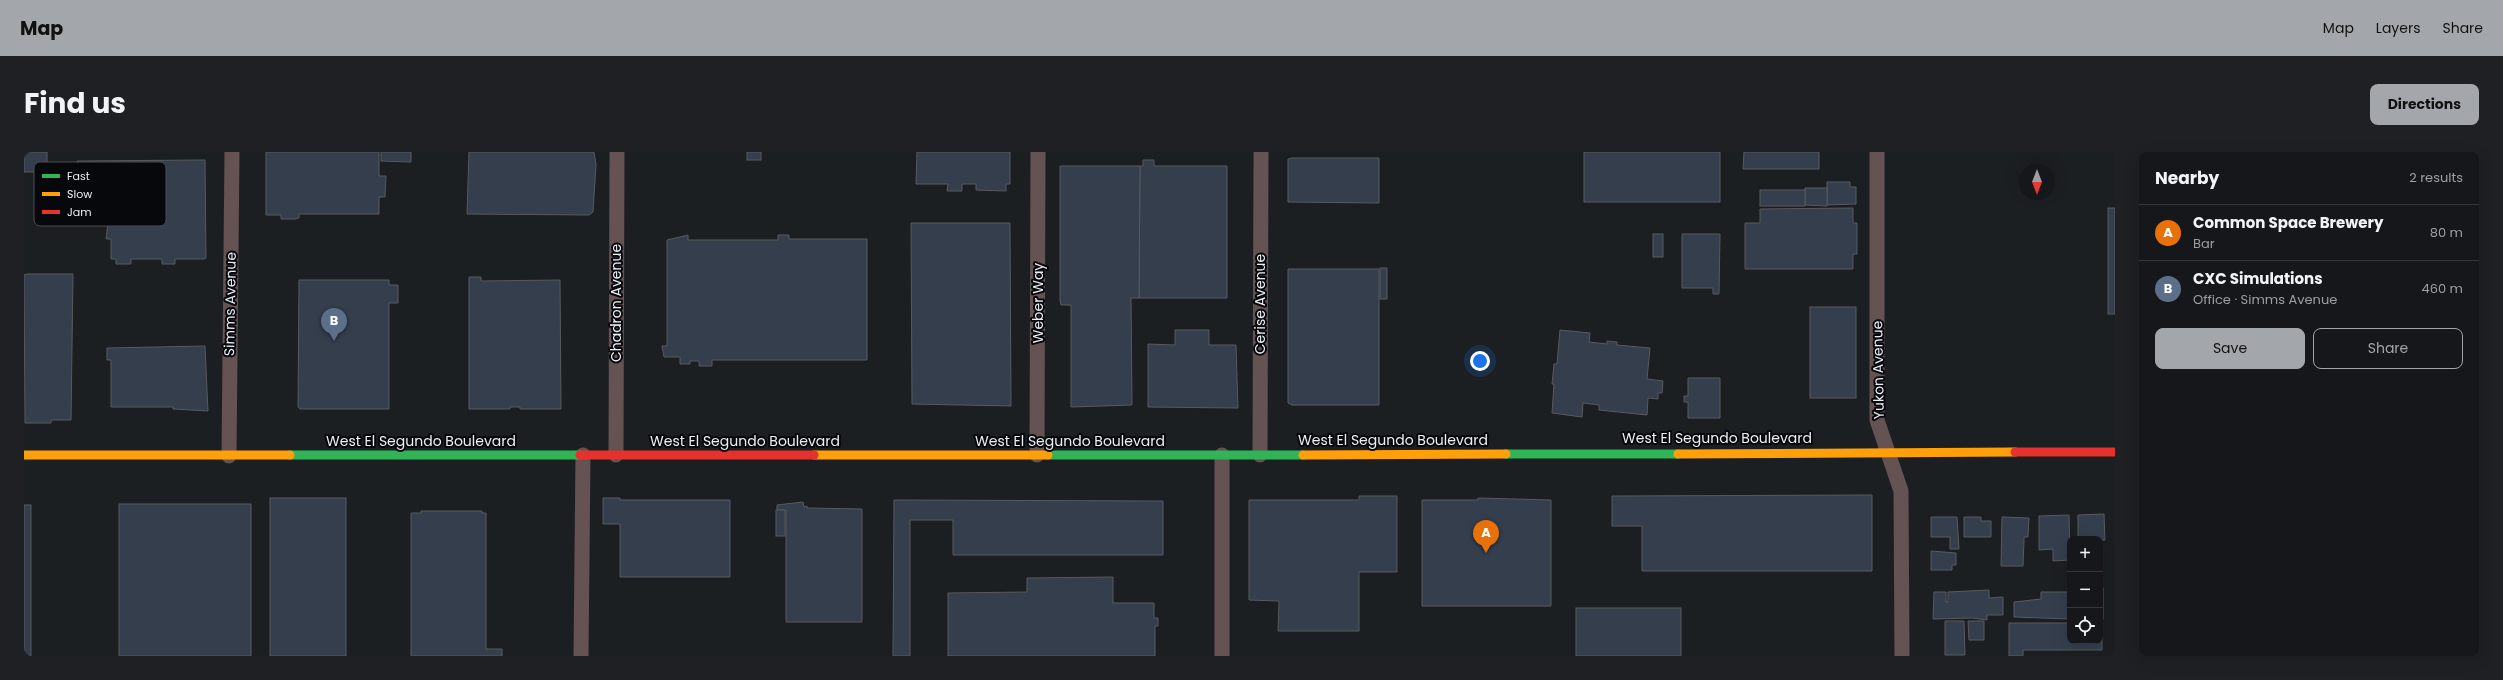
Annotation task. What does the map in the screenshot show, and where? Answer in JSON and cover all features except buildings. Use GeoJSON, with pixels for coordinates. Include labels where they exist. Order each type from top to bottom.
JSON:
{"type":"FeatureCollection","features":[{"type":"Feature","properties":{"kind":"main road","name":"West El Segundo Boulevard"},"geometry":{"type":"LineString","coordinates":[[24,455],[1260,455],[2115,452]]}},
{"type":"Feature","properties":{"kind":"street","name":"Simms Avenue"},"geometry":{"type":"LineString","coordinates":[[229,456],[232,152]]}},
{"type":"Feature","properties":{"kind":"street","name":"Chadron Avenue"},"geometry":{"type":"LineString","coordinates":[[616,455],[617,152]]}},
{"type":"Feature","properties":{"kind":"street","name":"Weber Way"},"geometry":{"type":"LineString","coordinates":[[1037,455],[1038,152]]}},
{"type":"Feature","properties":{"kind":"street","name":"Cerise Avenue"},"geometry":{"type":"LineString","coordinates":[[1260,455],[1261,152]]}},
{"type":"Feature","properties":{"kind":"street","name":"Yukon Avenue"},"geometry":{"type":"LineString","coordinates":[[1877,152],[1877,420],[1901,491],[1902,656]]}},
{"type":"Feature","properties":{"kind":"street"},"geometry":{"type":"LineString","coordinates":[[581,656],[582,455]]}},
{"type":"Feature","properties":{"kind":"street"},"geometry":{"type":"LineString","coordinates":[[1222,455],[1222,656]]}},
{"type":"Feature","properties":{"kind":"traffic: fast"},"geometry":{"type":"LineString","coordinates":[[1506,454],[1678,454]]}},
{"type":"Feature","properties":{"kind":"traffic: fast"},"geometry":{"type":"LineString","coordinates":[[290,455],[580,455]]}},
{"type":"Feature","properties":{"kind":"traffic: fast"},"geometry":{"type":"LineString","coordinates":[[1048,455],[1303,455]]}},
{"type":"Feature","properties":{"kind":"traffic: slow"},"geometry":{"type":"LineString","coordinates":[[1678,454],[2015,452]]}},
{"type":"Feature","properties":{"kind":"traffic: slow"},"geometry":{"type":"LineString","coordinates":[[1303,455],[1506,454]]}},
{"type":"Feature","properties":{"kind":"traffic: slow"},"geometry":{"type":"LineString","coordinates":[[24,455],[290,455]]}},
{"type":"Feature","properties":{"kind":"traffic: slow"},"geometry":{"type":"LineString","coordinates":[[814,455],[1048,455]]}},
{"type":"Feature","properties":{"kind":"traffic: jam"},"geometry":{"type":"LineString","coordinates":[[2015,452],[2115,452]]}},
{"type":"Feature","properties":{"kind":"traffic: jam"},"geometry":{"type":"LineString","coordinates":[[580,455],[814,455]]}},
{"type":"Feature","properties":{"kind":"place","name":"CXC Simulations"},"geometry":{"type":"Point","coordinates":[334,341]}},
{"type":"Feature","properties":{"kind":"place","name":"Common Space Brewery"},"geometry":{"type":"Point","coordinates":[1486,553]}}]}
